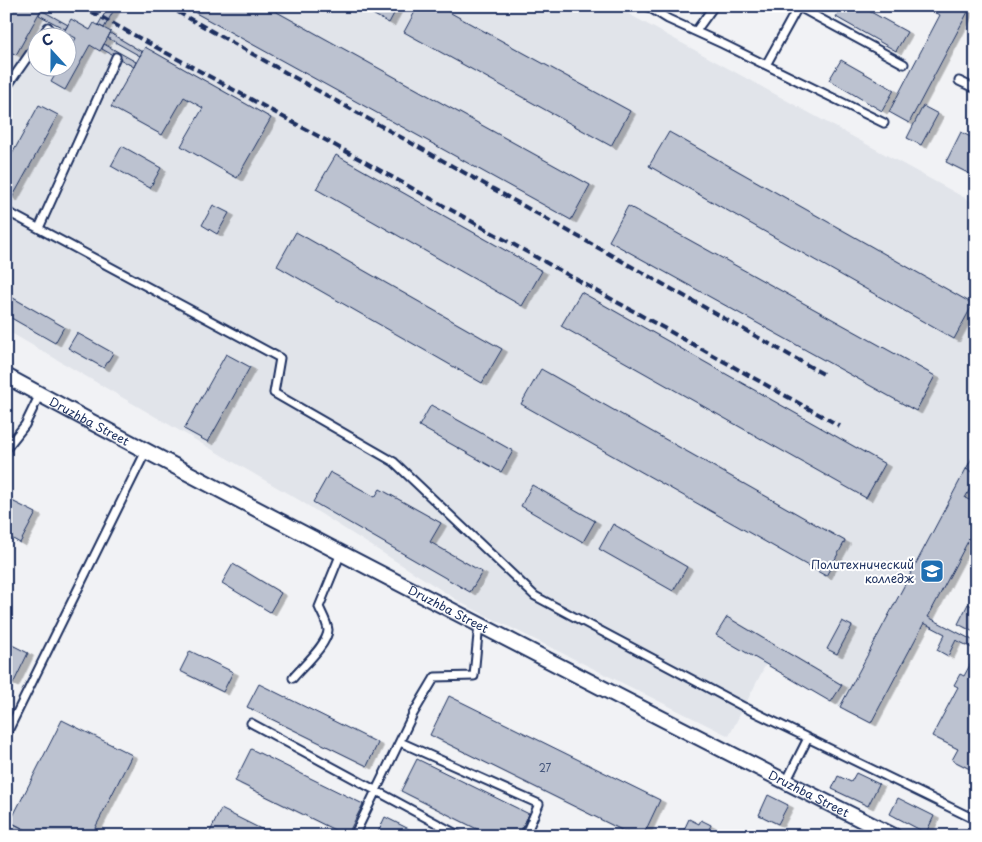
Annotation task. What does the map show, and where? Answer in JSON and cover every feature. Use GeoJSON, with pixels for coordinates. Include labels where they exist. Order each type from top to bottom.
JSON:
{"type":"FeatureCollection","features":[{"type":"Feature","properties":{"kind":"street","name":"Druzhba Street"},"geometry":{"type":"LineString","coordinates":[[6,376],[341,553],[894,836]]}},
{"type":"Feature","properties":{"kind":"lane"},"geometry":{"type":"LineString","coordinates":[[647,6],[668,19],[884,123]]}},
{"type":"Feature","properties":{"kind":"lane"},"geometry":{"type":"LineString","coordinates":[[696,31],[714,6]]}},
{"type":"Feature","properties":{"kind":"lane"},"geometry":{"type":"LineString","coordinates":[[766,65],[797,7],[904,64]]}},
{"type":"Feature","properties":{"kind":"lane"},"geometry":{"type":"LineString","coordinates":[[7,87],[28,57]]}},
{"type":"Feature","properties":{"kind":"lane"},"geometry":{"type":"LineString","coordinates":[[39,228],[116,57]]}},
{"type":"Feature","properties":{"kind":"lane"},"geometry":{"type":"LineString","coordinates":[[959,81],[976,89]]}},
{"type":"Feature","properties":{"kind":"lane"},"geometry":{"type":"LineString","coordinates":[[6,211],[280,358],[274,393],[394,462],[536,596],[744,707],[976,820]]}},
{"type":"Feature","properties":{"kind":"lane"},"geometry":{"type":"LineString","coordinates":[[6,449],[25,425],[40,394]]}},
{"type":"Feature","properties":{"kind":"lane"},"geometry":{"type":"LineString","coordinates":[[6,735],[146,451]]}},
{"type":"Feature","properties":{"kind":"lane"},"geometry":{"type":"LineString","coordinates":[[293,678],[326,640],[328,630],[319,607],[341,553]]}},
{"type":"Feature","properties":{"kind":"lane"},"geometry":{"type":"LineString","coordinates":[[354,836],[414,714],[435,677],[474,676],[479,624]]}},
{"type":"Feature","properties":{"kind":"lane"},"geometry":{"type":"LineString","coordinates":[[251,723],[460,836]]}},
{"type":"Feature","properties":{"kind":"lane"},"geometry":{"type":"LineString","coordinates":[[786,782],[808,738]]}},
{"type":"Feature","properties":{"kind":"lane"},"geometry":{"type":"LineString","coordinates":[[400,742],[539,804],[525,836]]}},
{"type":"Feature","properties":{"kind":"shaded area"},"geometry":{"type":"Polygon","coordinates":[[[6,6],[614,6],[976,204],[976,451],[840,707],[766,664],[729,736],[465,605],[299,500],[6,330],[6,6]]]}},
{"type":"Feature","properties":{"kind":"building"},"geometry":{"type":"Polygon","coordinates":[[[6,6],[43,6],[31,28],[28,28],[28,33],[16,55],[6,49],[6,6]]]}},
{"type":"Feature","properties":{"kind":"building"},"geometry":{"type":"Polygon","coordinates":[[[109,6],[116,6],[104,28],[98,25],[109,6]]]}},
{"type":"Feature","properties":{"kind":"building"},"geometry":{"type":"Polygon","coordinates":[[[183,6],[266,6],[590,185],[571,220],[183,6]]]}},
{"type":"Feature","properties":{"kind":"building"},"geometry":{"type":"Polygon","coordinates":[[[358,6],[398,6],[389,23],[358,6]]]}},
{"type":"Feature","properties":{"kind":"building"},"geometry":{"type":"Polygon","coordinates":[[[418,6],[438,6],[630,111],[611,146],[404,32],[418,6]]]}},
{"type":"Feature","properties":{"kind":"building"},"geometry":{"type":"Polygon","coordinates":[[[842,6],[860,6],[907,32],[896,51],[836,17],[842,6]]]}},
{"type":"Feature","properties":{"kind":"building"},"geometry":{"type":"Polygon","coordinates":[[[939,6],[971,6],[909,123],[889,112],[940,15],[935,13],[939,6]]]}},
{"type":"Feature","properties":{"kind":"building"},"geometry":{"type":"Polygon","coordinates":[[[41,10],[68,25],[63,28],[39,15],[41,10]]]}},
{"type":"Feature","properties":{"kind":"building"},"geometry":{"type":"Polygon","coordinates":[[[71,19],[90,30],[94,23],[111,32],[100,51],[90,45],[78,67],[78,28],[66,28],[71,19]]]}},
{"type":"Feature","properties":{"kind":"building"},"geometry":{"type":"Polygon","coordinates":[[[110,33],[142,52],[140,56],[108,38],[110,33]]]}},
{"type":"Feature","properties":{"kind":"building"},"geometry":{"type":"Polygon","coordinates":[[[104,44],[136,62],[134,67],[102,49],[104,44]]]}},
{"type":"Feature","properties":{"kind":"building"},"geometry":{"type":"Polygon","coordinates":[[[145,47],[271,118],[237,178],[181,146],[203,108],[184,97],[162,135],[111,107],[145,47]]]}},
{"type":"Feature","properties":{"kind":"building"},"geometry":{"type":"Polygon","coordinates":[[[841,60],[894,90],[882,111],[829,80],[841,60]]]}},
{"type":"Feature","properties":{"kind":"building"},"geometry":{"type":"Polygon","coordinates":[[[53,78],[72,78],[65,90],[51,82],[53,78]]]}},
{"type":"Feature","properties":{"kind":"building"},"geometry":{"type":"Polygon","coordinates":[[[39,105],[58,115],[12,198],[6,194],[6,165],[39,105]]]}},
{"type":"Feature","properties":{"kind":"building"},"geometry":{"type":"Polygon","coordinates":[[[923,106],[938,114],[921,145],[907,138],[923,106]]]}},
{"type":"Feature","properties":{"kind":"building"},"geometry":{"type":"Polygon","coordinates":[[[669,132],[973,304],[954,339],[649,166],[669,132]]]}},
{"type":"Feature","properties":{"kind":"building"},"geometry":{"type":"Polygon","coordinates":[[[961,132],[976,140],[976,177],[946,162],[961,132]]]}},
{"type":"Feature","properties":{"kind":"building"},"geometry":{"type":"Polygon","coordinates":[[[122,146],[161,168],[150,188],[111,166],[122,146]]]}},
{"type":"Feature","properties":{"kind":"building"},"geometry":{"type":"Polygon","coordinates":[[[336,155],[542,271],[522,306],[316,189],[336,155]]]}},
{"type":"Feature","properties":{"kind":"building"},"geometry":{"type":"Polygon","coordinates":[[[213,205],[229,213],[217,234],[202,225],[213,205]]]}},
{"type":"Feature","properties":{"kind":"building"},"geometry":{"type":"Polygon","coordinates":[[[628,206],[935,376],[916,411],[609,241],[628,206]]]}},
{"type":"Feature","properties":{"kind":"building"},"geometry":{"type":"Polygon","coordinates":[[[296,232],[502,349],[482,383],[277,266],[296,232]]]}},
{"type":"Feature","properties":{"kind":"building"},"geometry":{"type":"Polygon","coordinates":[[[581,292],[885,464],[866,498],[561,326],[581,292]]]}},
{"type":"Feature","properties":{"kind":"building"},"geometry":{"type":"Polygon","coordinates":[[[6,294],[64,327],[55,343],[6,315],[6,294]]]}},
{"type":"Feature","properties":{"kind":"building"},"geometry":{"type":"Polygon","coordinates":[[[77,333],[113,353],[104,368],[68,348],[77,333]]]}},
{"type":"Feature","properties":{"kind":"building"},"geometry":{"type":"Polygon","coordinates":[[[226,354],[250,367],[208,442],[184,429],[226,354]]]}},
{"type":"Feature","properties":{"kind":"building"},"geometry":{"type":"Polygon","coordinates":[[[541,369],[845,541],[826,576],[521,404],[541,369]]]}},
{"type":"Feature","properties":{"kind":"building"},"geometry":{"type":"Polygon","coordinates":[[[431,405],[513,451],[501,472],[419,426],[431,405]]]}},
{"type":"Feature","properties":{"kind":"building"},"geometry":{"type":"Polygon","coordinates":[[[976,451],[976,474],[966,469],[976,451]]]}},
{"type":"Feature","properties":{"kind":"building","name":"Политехнический колледж"},"geometry":{"type":"Polygon","coordinates":[[[966,469],[976,474],[976,478],[965,498],[976,503],[976,526],[928,617],[976,642],[976,650],[956,640],[948,656],[937,650],[945,634],[924,623],[871,723],[840,707],[966,469]]]}},
{"type":"Feature","properties":{"kind":"building"},"geometry":{"type":"Polygon","coordinates":[[[330,472],[375,497],[380,489],[441,523],[430,542],[482,572],[470,592],[313,502],[330,472]]]}},
{"type":"Feature","properties":{"kind":"building"},"geometry":{"type":"Polygon","coordinates":[[[532,485],[595,521],[583,542],[521,506],[532,485]]]}},
{"type":"Feature","properties":{"kind":"building"},"geometry":{"type":"Polygon","coordinates":[[[6,498],[36,513],[20,543],[6,535],[6,498]]]}},
{"type":"Feature","properties":{"kind":"building"},"geometry":{"type":"Polygon","coordinates":[[[613,524],[687,567],[673,591],[599,549],[613,524]]]}},
{"type":"Feature","properties":{"kind":"building"},"geometry":{"type":"Polygon","coordinates":[[[233,564],[281,593],[270,612],[222,583],[233,564]]]}},
{"type":"Feature","properties":{"kind":"building"},"geometry":{"type":"Polygon","coordinates":[[[968,604],[976,608],[976,633],[958,624],[968,604]]]}},
{"type":"Feature","properties":{"kind":"building"},"geometry":{"type":"Polygon","coordinates":[[[727,617],[842,685],[831,702],[716,635],[727,617]]]}},
{"type":"Feature","properties":{"kind":"building"},"geometry":{"type":"Polygon","coordinates":[[[842,621],[852,626],[837,654],[827,649],[842,621]]]}},
{"type":"Feature","properties":{"kind":"building"},"geometry":{"type":"Polygon","coordinates":[[[6,642],[28,653],[13,684],[6,681],[6,642]]]}},
{"type":"Feature","properties":{"kind":"building"},"geometry":{"type":"Polygon","coordinates":[[[190,651],[233,672],[223,692],[180,671],[190,651]]]}},
{"type":"Feature","properties":{"kind":"building"},"geometry":{"type":"Polygon","coordinates":[[[976,654],[976,715],[974,718],[976,719],[976,772],[952,760],[958,749],[932,736],[958,687],[954,685],[960,674],[964,676],[976,654]]]}},
{"type":"Feature","properties":{"kind":"building"},"geometry":{"type":"Polygon","coordinates":[[[259,684],[378,743],[367,766],[247,707],[259,684]]]}},
{"type":"Feature","properties":{"kind":"building"},"geometry":{"type":"Polygon","coordinates":[[[449,696],[660,800],[643,836],[634,836],[430,735],[449,696]]]}},
{"type":"Feature","properties":{"kind":"building"},"geometry":{"type":"Polygon","coordinates":[[[62,720],[132,755],[91,836],[38,836],[10,822],[62,720]]]}},
{"type":"Feature","properties":{"kind":"building"},"geometry":{"type":"Polygon","coordinates":[[[251,749],[363,804],[347,836],[235,781],[251,749]]]}},
{"type":"Feature","properties":{"kind":"building"},"geometry":{"type":"Polygon","coordinates":[[[417,759],[529,814],[518,836],[491,836],[401,791],[417,759]]]}},
{"type":"Feature","properties":{"kind":"building"},"geometry":{"type":"Polygon","coordinates":[[[856,773],[879,784],[868,806],[832,789],[838,776],[851,782],[856,773]]]}},
{"type":"Feature","properties":{"kind":"building"},"geometry":{"type":"Polygon","coordinates":[[[768,795],[788,805],[778,824],[759,815],[768,795]]]}},
{"type":"Feature","properties":{"kind":"building"},"geometry":{"type":"Polygon","coordinates":[[[898,798],[934,816],[926,833],[890,814],[898,798]]]}},
{"type":"Feature","properties":{"kind":"building"},"geometry":{"type":"Polygon","coordinates":[[[221,809],[275,836],[208,836],[221,809]]]}},
{"type":"Feature","properties":{"kind":"building"},"geometry":{"type":"Polygon","coordinates":[[[385,817],[423,836],[376,836],[385,817]]]}},
{"type":"Feature","properties":{"kind":"building"},"geometry":{"type":"Polygon","coordinates":[[[689,819],[699,824],[701,820],[711,825],[709,829],[723,836],[681,836],[689,819]]]}},
{"type":"Feature","properties":{"kind":"building"},"geometry":{"type":"Polygon","coordinates":[[[6,820],[38,836],[6,836],[6,820]]]}},
{"type":"Feature","properties":{"kind":"railway"},"geometry":{"type":"LineString","coordinates":[[81,6],[840,426]]}},
{"type":"Feature","properties":{"kind":"railway"},"geometry":{"type":"LineString","coordinates":[[167,6],[825,375]]}},
{"type":"Feature","properties":{"kind":"place","name":"Политехнический колледж"},"geometry":{"type":"Point","coordinates":[932,571]}}]}
